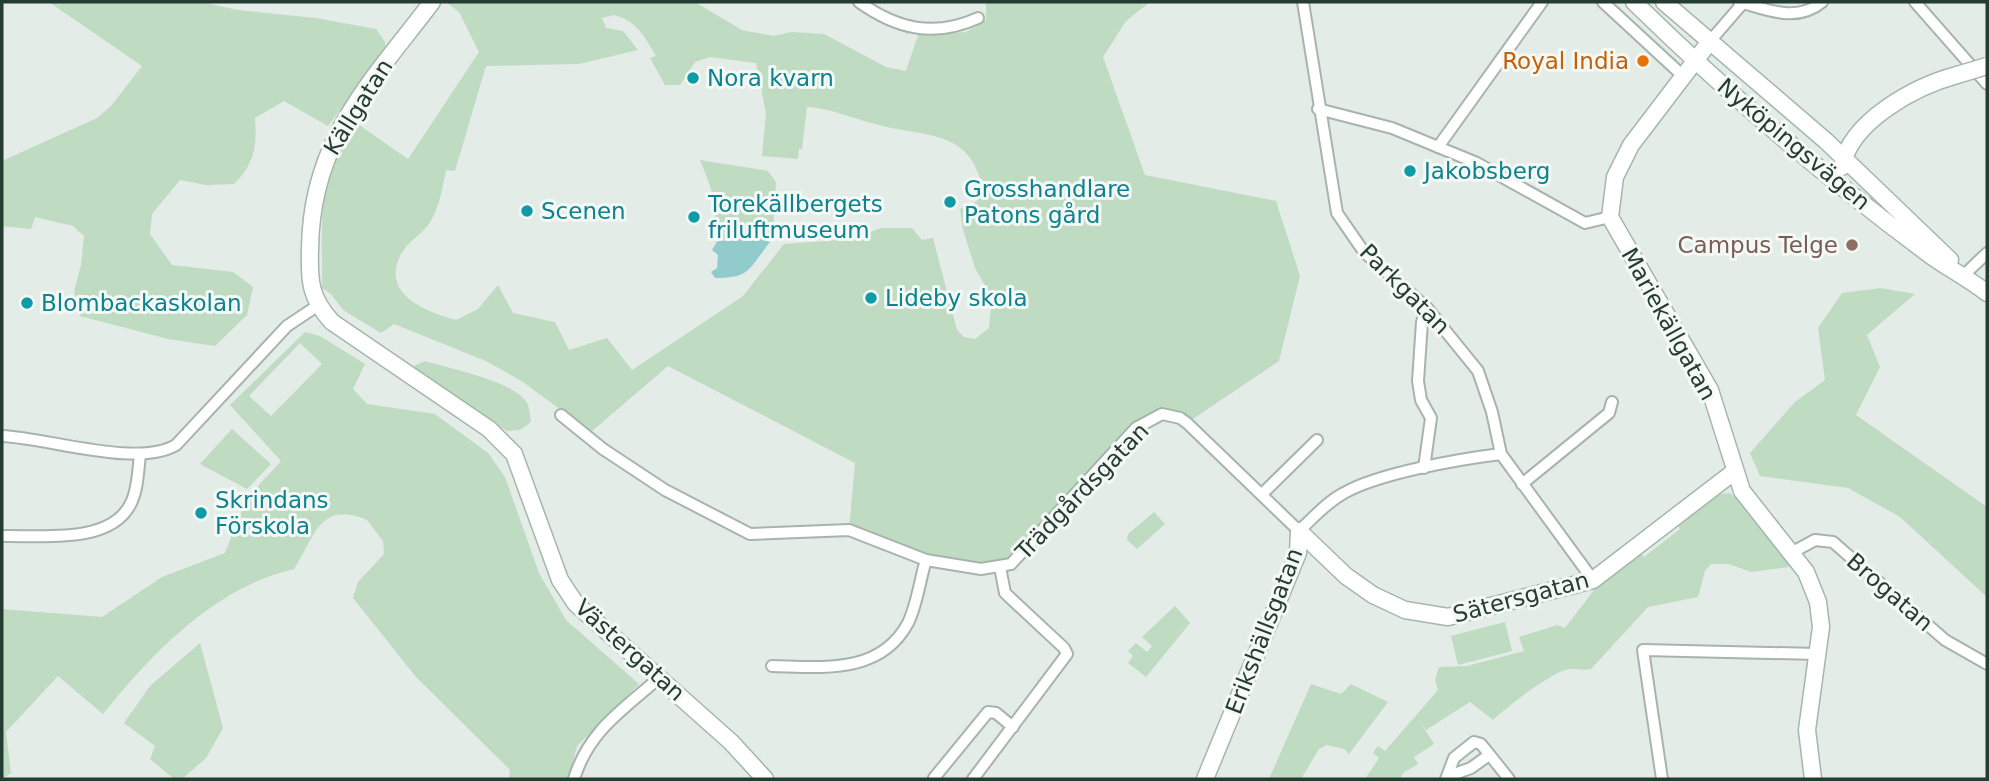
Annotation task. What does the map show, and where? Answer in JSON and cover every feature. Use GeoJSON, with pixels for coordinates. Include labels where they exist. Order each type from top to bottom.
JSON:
{"type":"FeatureCollection","features":[{"type":"Feature","properties":{"kind":"street","name":"Källgatan"},"geometry":{"type":"LineString","coordinates":[[317,306],[309,275],[310,219],[322,164],[353,108],[432,2]]}},
{"type":"Feature","properties":{"kind":"street"},"geometry":{"type":"LineString","coordinates":[[859,2],[895,24],[920,29],[961,26],[978,18]]}},
{"type":"Feature","properties":{"kind":"street","name":"Parkgatan"},"geometry":{"type":"LineString","coordinates":[[1303,2],[1318,109],[1337,213],[1364,252],[1427,308],[1478,371],[1492,412],[1501,454],[1593,580]]}},
{"type":"Feature","properties":{"kind":"street"},"geometry":{"type":"LineString","coordinates":[[1438,147],[1542,2]]}},
{"type":"Feature","properties":{"kind":"street"},"geometry":{"type":"LineString","coordinates":[[1603,2],[1682,75]]}},
{"type":"Feature","properties":{"kind":"street","name":"Nyköpingsvägen"},"geometry":{"type":"LineString","coordinates":[[1634,2],[1695,60],[1843,187],[1933,257],[1964,275]]}},
{"type":"Feature","properties":{"kind":"street","name":"Nyköpingsvägen"},"geometry":{"type":"LineString","coordinates":[[1664,2],[1826,141],[1964,275],[1987,293]]}},
{"type":"Feature","properties":{"kind":"street"},"geometry":{"type":"LineString","coordinates":[[1318,109],[1392,128],[1477,163],[1586,223],[1610,217],[1615,177],[1631,145],[1682,75],[1741,2],[1791,15],[1814,9],[1822,2]]}},
{"type":"Feature","properties":{"kind":"street"},"geometry":{"type":"LineString","coordinates":[[1915,2],[1987,83]]}},
{"type":"Feature","properties":{"kind":"street"},"geometry":{"type":"LineString","coordinates":[[1843,187],[1843,158],[1859,132],[1892,105],[1957,75],[1987,66]]}},
{"type":"Feature","properties":{"kind":"street"},"geometry":{"type":"LineString","coordinates":[[1807,155],[1821,159],[1843,158],[1924,89]]}},
{"type":"Feature","properties":{"kind":"street"},"geometry":{"type":"LineString","coordinates":[[1826,141],[1859,132]]}},
{"type":"Feature","properties":{"kind":"street","name":"Mariekällgatan"},"geometry":{"type":"LineString","coordinates":[[1610,217],[1710,390],[1742,491],[1806,572],[1818,601],[1821,627],[1807,730],[1814,779]]}},
{"type":"Feature","properties":{"kind":"street"},"geometry":{"type":"LineString","coordinates":[[1964,275],[1987,253]]}},
{"type":"Feature","properties":{"kind":"street"},"geometry":{"type":"LineString","coordinates":[[2,436],[140,455],[164,452],[176,445],[289,324],[317,306]]}},
{"type":"Feature","properties":{"kind":"street","name":"Västergatan"},"geometry":{"type":"LineString","coordinates":[[317,306],[332,322],[489,429],[514,454],[560,580],[576,604],[731,742],[765,779]]}},
{"type":"Feature","properties":{"kind":"street"},"geometry":{"type":"LineString","coordinates":[[1424,468],[1431,418],[1421,400],[1418,381],[1422,322],[1427,308]]}},
{"type":"Feature","properties":{"kind":"street"},"geometry":{"type":"LineString","coordinates":[[1522,484],[1609,413],[1612,402]]}},
{"type":"Feature","properties":{"kind":"street","name":"Trädgårdsgatan"},"geometry":{"type":"LineString","coordinates":[[1000,567],[1012,564],[1136,428],[1163,414],[1180,418],[1262,494]]}},
{"type":"Feature","properties":{"kind":"street"},"geometry":{"type":"LineString","coordinates":[[561,415],[603,449],[665,490],[750,534],[849,530],[926,560],[981,569],[1000,567],[1005,593],[1064,648],[1066,654],[973,779]]}},
{"type":"Feature","properties":{"kind":"street"},"geometry":{"type":"LineString","coordinates":[[1299,531],[1262,494],[1317,440]]}},
{"type":"Feature","properties":{"kind":"street","name":"Erikshällsgatan"},"geometry":{"type":"LineString","coordinates":[[1205,779],[1297,553],[1299,531],[1335,499],[1352,488],[1424,468],[1501,454]]}},
{"type":"Feature","properties":{"kind":"street"},"geometry":{"type":"LineString","coordinates":[[2,536],[82,533],[100,529],[119,519],[135,494],[140,455]]}},
{"type":"Feature","properties":{"kind":"street","name":"Sätersgatan"},"geometry":{"type":"LineString","coordinates":[[1299,531],[1346,576],[1373,595],[1397,607],[1438,618],[1507,604],[1593,580],[1735,471]]}},
{"type":"Feature","properties":{"kind":"street","name":"Brogatan"},"geometry":{"type":"LineString","coordinates":[[1791,553],[1815,540],[1833,542],[1945,640],[1987,664]]}},
{"type":"Feature","properties":{"kind":"street"},"geometry":{"type":"LineString","coordinates":[[772,666],[835,667],[869,660],[891,645],[909,621],[926,560]]}},
{"type":"Feature","properties":{"kind":"street"},"geometry":{"type":"LineString","coordinates":[[1662,779],[1643,650],[1818,654]]}},
{"type":"Feature","properties":{"kind":"street"},"geometry":{"type":"LineString","coordinates":[[574,779],[585,750],[597,732],[660,677]]}},
{"type":"Feature","properties":{"kind":"street"},"geometry":{"type":"LineString","coordinates":[[934,778],[988,712],[996,713],[1013,727]]}},
{"type":"Feature","properties":{"kind":"street"},"geometry":{"type":"LineString","coordinates":[[1447,777],[1454,758],[1474,743],[1481,744],[1509,779]]}},
{"type":"Feature","properties":{"kind":"street"},"geometry":{"type":"LineString","coordinates":[[1447,777],[1471,768],[1489,755]]}},
{"type":"Feature","properties":{"kind":"green space"},"geometry":{"type":"Polygon","coordinates":[[[49,2],[201,2],[238,10],[316,18],[376,29],[385,42],[385,50],[328,126],[284,101],[255,118],[253,154],[241,177],[234,184],[206,185],[180,180],[152,214],[150,234],[172,265],[233,272],[253,287],[247,315],[215,346],[168,339],[80,316],[74,292],[81,265],[84,236],[73,226],[35,217],[31,229],[2,226],[2,161],[97,118],[111,106],[142,66],[49,2]]]}},
{"type":"Feature","properties":{"kind":"green space"},"geometry":{"type":"Polygon","coordinates":[[[446,2],[695,2],[742,30],[773,36],[792,32],[824,34],[886,67],[906,71],[918,35],[966,32],[986,20],[986,2],[1150,2],[1126,21],[1103,57],[1145,175],[1276,201],[1300,276],[1279,361],[1187,423],[1171,414],[1143,422],[1011,564],[964,567],[849,530],[855,463],[668,366],[591,432],[523,382],[486,361],[394,324],[381,333],[343,310],[331,294],[322,288],[324,202],[327,181],[342,141],[355,122],[408,159],[479,52],[459,12],[446,2]],[[614,15],[602,18],[606,28],[623,31],[638,50],[579,64],[486,66],[455,171],[446,170],[433,217],[404,249],[396,268],[396,280],[409,299],[431,312],[456,320],[478,309],[498,285],[513,313],[555,322],[569,350],[607,338],[632,370],[743,296],[784,244],[851,239],[881,228],[912,228],[922,240],[933,238],[957,330],[964,337],[975,339],[989,328],[992,298],[975,268],[962,226],[960,209],[977,201],[984,189],[974,164],[964,151],[936,137],[807,107],[802,149],[799,149],[798,159],[762,156],[766,113],[756,63],[710,57],[695,62],[680,85],[665,85],[650,58],[656,56],[648,42],[634,25],[614,15]]]}},
{"type":"Feature","properties":{"kind":"green space"},"geometry":{"type":"Polygon","coordinates":[[[700,160],[768,171],[776,182],[773,232],[762,235],[759,240],[728,241],[712,235],[715,206],[700,160]]]}},
{"type":"Feature","properties":{"kind":"green space"},"geometry":{"type":"Polygon","coordinates":[[[1881,288],[1915,294],[1867,335],[1880,367],[1856,415],[1987,507],[1987,597],[1900,517],[1848,488],[1760,476],[1750,453],[1795,402],[1825,380],[1818,328],[1842,293],[1881,288]]]}},
{"type":"Feature","properties":{"kind":"green space"},"geometry":{"type":"Polygon","coordinates":[[[305,332],[320,336],[365,364],[353,389],[367,404],[435,414],[488,453],[505,477],[539,573],[566,620],[639,684],[577,746],[569,779],[509,779],[510,770],[416,677],[353,598],[358,582],[384,554],[383,541],[367,520],[351,515],[338,515],[328,518],[320,525],[294,569],[265,578],[238,591],[187,625],[142,668],[103,714],[58,676],[6,732],[11,773],[2,779],[2,609],[102,617],[162,577],[225,553],[247,498],[281,461],[230,405],[305,332]],[[300,343],[249,396],[271,416],[322,364],[300,343]]]}},
{"type":"Feature","properties":{"kind":"green space"},"geometry":{"type":"Polygon","coordinates":[[[425,361],[482,377],[511,389],[528,405],[531,422],[520,430],[507,431],[454,394],[419,375],[414,366],[425,361]]]}},
{"type":"Feature","properties":{"kind":"green space"},"geometry":{"type":"Polygon","coordinates":[[[232,429],[271,464],[247,489],[200,464],[232,429]]]}},
{"type":"Feature","properties":{"kind":"green space"},"geometry":{"type":"Polygon","coordinates":[[[1730,493],[1773,536],[1789,567],[1751,572],[1729,564],[1711,564],[1705,571],[1698,597],[1648,607],[1591,669],[1569,669],[1551,676],[1493,720],[1470,702],[1426,730],[1418,719],[1434,744],[1414,757],[1418,764],[1403,773],[1400,779],[1365,779],[1379,758],[1373,753],[1378,746],[1385,751],[1438,690],[1435,680],[1439,667],[1467,666],[1524,651],[1519,637],[1557,625],[1565,628],[1604,577],[1637,548],[1644,557],[1680,529],[1674,519],[1712,495],[1730,493]]]}},
{"type":"Feature","properties":{"kind":"green space"},"geometry":{"type":"Polygon","coordinates":[[[1154,512],[1165,524],[1137,549],[1127,540],[1128,534],[1154,512]]]}},
{"type":"Feature","properties":{"kind":"green space"},"geometry":{"type":"Polygon","coordinates":[[[1175,606],[1190,623],[1146,677],[1128,663],[1133,656],[1128,651],[1136,643],[1147,652],[1152,646],[1142,637],[1175,606]]]}},
{"type":"Feature","properties":{"kind":"green space"},"geometry":{"type":"Polygon","coordinates":[[[1505,622],[1512,651],[1458,665],[1451,636],[1505,622]]]}},
{"type":"Feature","properties":{"kind":"green space"},"geometry":{"type":"Polygon","coordinates":[[[200,643],[223,728],[206,758],[182,779],[174,779],[150,759],[155,746],[124,723],[150,686],[200,643]]]}},
{"type":"Feature","properties":{"kind":"green space"},"geometry":{"type":"Polygon","coordinates":[[[1311,684],[1341,694],[1351,684],[1388,702],[1349,754],[1344,749],[1327,745],[1319,749],[1301,779],[1269,779],[1311,684]]]}},
{"type":"Feature","properties":{"kind":"water"},"geometry":{"type":"Polygon","coordinates":[[[752,235],[770,242],[752,266],[742,274],[715,278],[711,272],[717,268],[718,255],[712,250],[718,240],[728,241],[732,236],[752,235]]]}},
{"type":"Feature","properties":{"kind":"place","name":"Royal India"},"geometry":{"type":"Point","coordinates":[1643,61]}},
{"type":"Feature","properties":{"kind":"place","name":"Nora kvarn"},"geometry":{"type":"Point","coordinates":[693,78]}},
{"type":"Feature","properties":{"kind":"place","name":"Jakobsberg"},"geometry":{"type":"Point","coordinates":[1410,171]}},
{"type":"Feature","properties":{"kind":"place","name":"Grosshandlare Patons gård"},"geometry":{"type":"Point","coordinates":[950,202]}},
{"type":"Feature","properties":{"kind":"place","name":"Scenen"},"geometry":{"type":"Point","coordinates":[527,211]}},
{"type":"Feature","properties":{"kind":"place","name":"Torekällbergets friluftmuseum"},"geometry":{"type":"Point","coordinates":[694,217]}},
{"type":"Feature","properties":{"kind":"place","name":"Campus Telge"},"geometry":{"type":"Point","coordinates":[1852,245]}},
{"type":"Feature","properties":{"kind":"place","name":"Lideby skola"},"geometry":{"type":"Point","coordinates":[871,298]}},
{"type":"Feature","properties":{"kind":"place","name":"Blombackaskolan"},"geometry":{"type":"Point","coordinates":[27,303]}},
{"type":"Feature","properties":{"kind":"place","name":"Skrindans Förskola"},"geometry":{"type":"Point","coordinates":[201,513]}}]}
